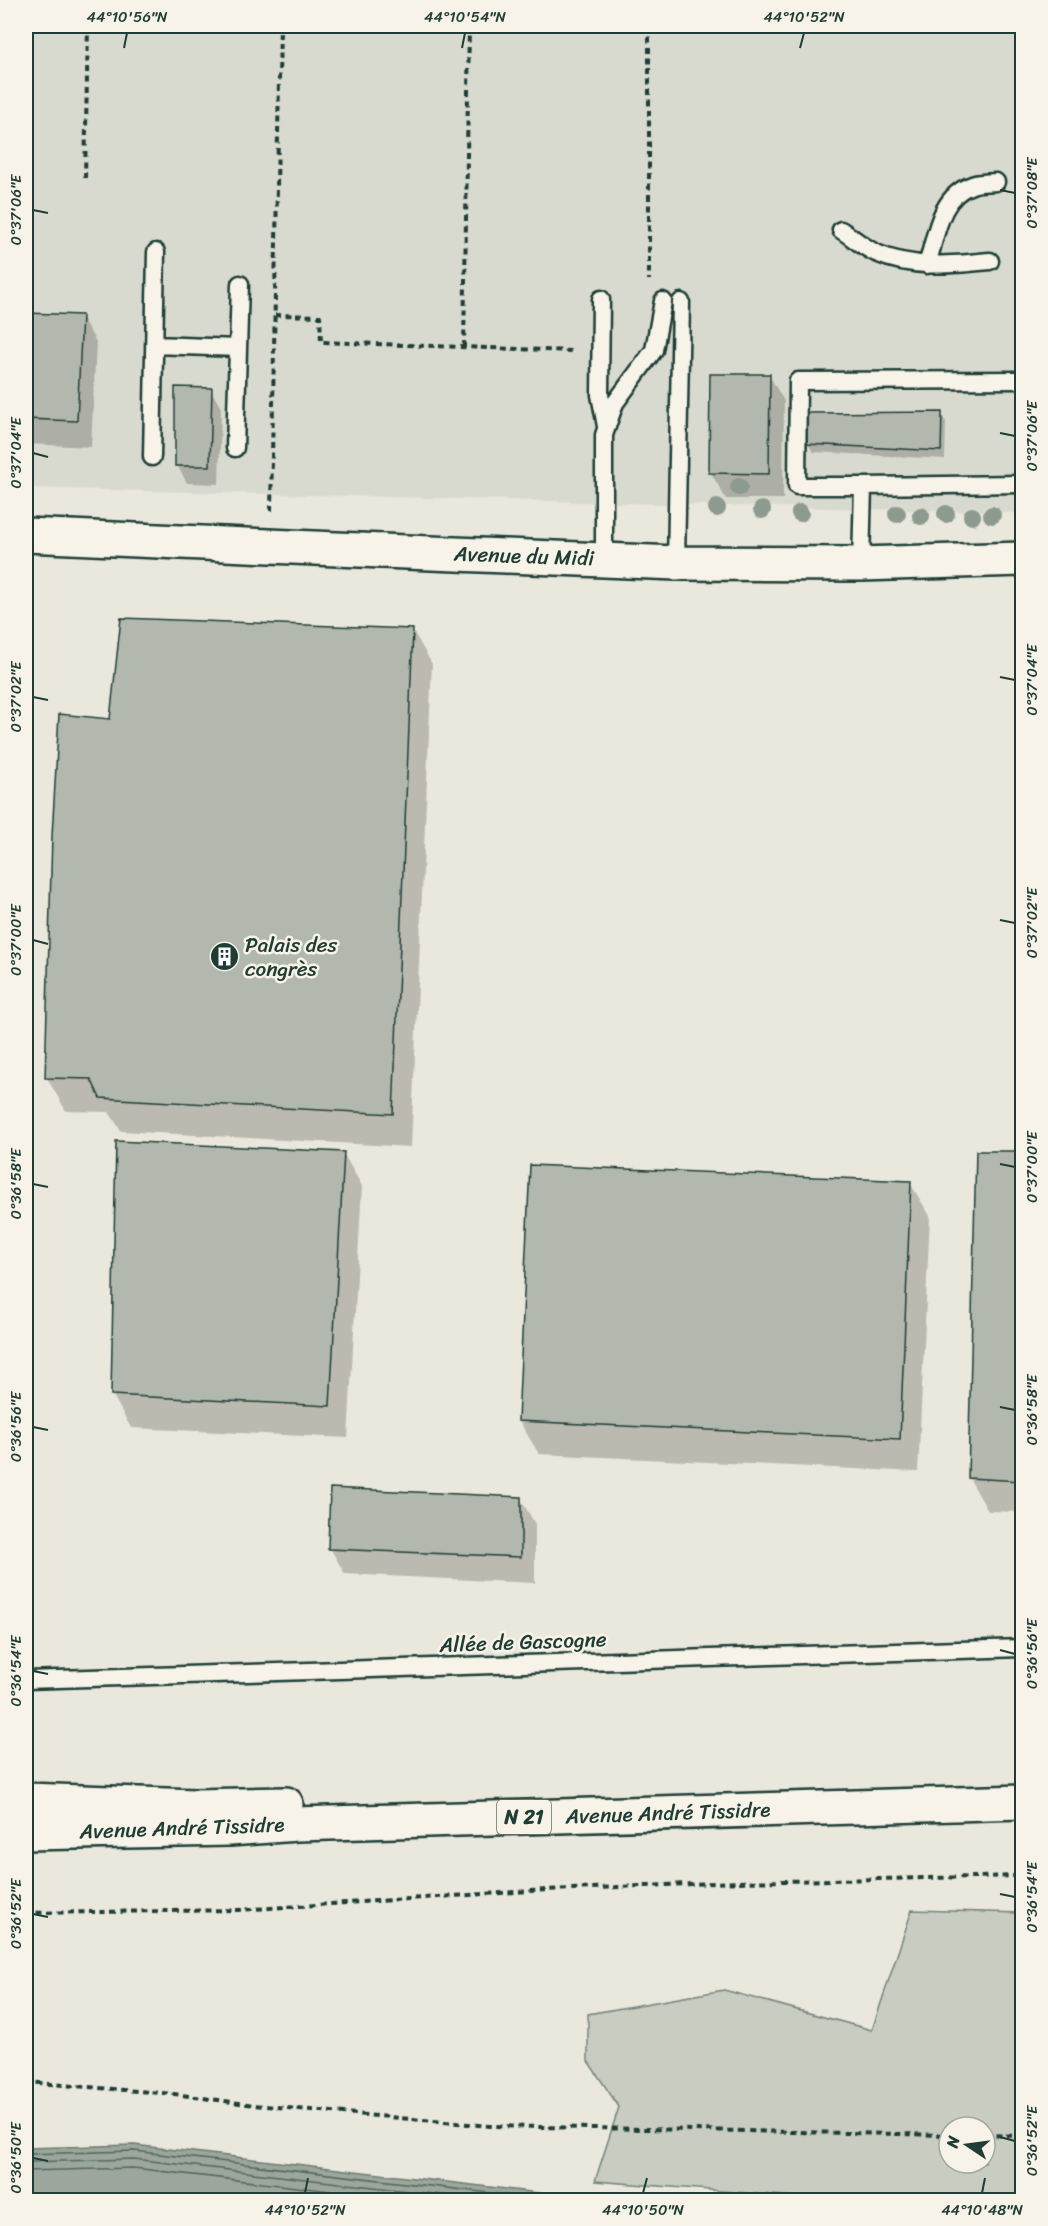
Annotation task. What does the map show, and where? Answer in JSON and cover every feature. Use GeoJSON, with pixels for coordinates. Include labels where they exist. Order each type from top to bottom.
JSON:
{"type":"FeatureCollection","features":[{"type":"Feature","properties":{"kind":"main road","name":"Avenue du Midi"},"geometry":{"type":"LineString","coordinates":[[26,535],[676,563],[861,564],[1023,559]]}},
{"type":"Feature","properties":{"kind":"main road","name":"Avenue André Tissidre"},"geometry":{"type":"LineString","coordinates":[[26,1800],[195,1806],[472,1802],[1023,1787]]}},
{"type":"Feature","properties":{"kind":"main road","name":"Avenue André Tissidre"},"geometry":{"type":"LineString","coordinates":[[26,1833],[230,1829],[297,1824],[1023,1802]]}},
{"type":"Feature","properties":{"kind":"lane"},"geometry":{"type":"LineString","coordinates":[[927,265],[944,207],[958,191],[974,184],[996,182]]}},
{"type":"Feature","properties":{"kind":"lane"},"geometry":{"type":"LineString","coordinates":[[841,230],[874,252],[900,262],[927,265],[990,261]]}},
{"type":"Feature","properties":{"kind":"lane"},"geometry":{"type":"LineString","coordinates":[[152,457],[156,252]]}},
{"type":"Feature","properties":{"kind":"lane"},"geometry":{"type":"LineString","coordinates":[[235,448],[240,284]]}},
{"type":"Feature","properties":{"kind":"lane"},"geometry":{"type":"LineString","coordinates":[[601,299],[600,395],[606,429]]}},
{"type":"Feature","properties":{"kind":"lane"},"geometry":{"type":"LineString","coordinates":[[604,559],[604,435],[615,403],[654,350],[663,301]]}},
{"type":"Feature","properties":{"kind":"lane"},"geometry":{"type":"LineString","coordinates":[[676,563],[681,302]]}},
{"type":"Feature","properties":{"kind":"lane"},"geometry":{"type":"LineString","coordinates":[[154,345],[238,348]]}},
{"type":"Feature","properties":{"kind":"lane"},"geometry":{"type":"LineString","coordinates":[[1023,380],[798,381],[797,486],[1023,484]]}},
{"type":"Feature","properties":{"kind":"lane"},"geometry":{"type":"LineString","coordinates":[[861,564],[863,486]]}},
{"type":"Feature","properties":{"kind":"lane","name":"Allée de Gascogne"},"geometry":{"type":"LineString","coordinates":[[26,1680],[1023,1648]]}},
{"type":"Feature","properties":{"kind":"path"},"geometry":{"type":"LineString","coordinates":[[85,178],[88,26]]}},
{"type":"Feature","properties":{"kind":"path"},"geometry":{"type":"LineString","coordinates":[[271,512],[280,26]]}},
{"type":"Feature","properties":{"kind":"path"},"geometry":{"type":"LineString","coordinates":[[464,347],[469,26]]}},
{"type":"Feature","properties":{"kind":"path"},"geometry":{"type":"LineString","coordinates":[[649,26],[650,289]]}},
{"type":"Feature","properties":{"kind":"path"},"geometry":{"type":"LineString","coordinates":[[275,315],[320,316],[321,342],[600,352]]}},
{"type":"Feature","properties":{"kind":"path"},"geometry":{"type":"LineString","coordinates":[[26,1913],[239,1910],[546,1890],[738,1882],[1023,1876]]}},
{"type":"Feature","properties":{"kind":"path"},"geometry":{"type":"LineString","coordinates":[[26,2082],[174,2094],[254,2105],[490,2126],[937,2135]]}},
{"type":"Feature","properties":{"kind":"path"},"geometry":{"type":"LineString","coordinates":[[997,2135],[1023,2136]]}},
{"type":"Feature","properties":{"kind":"shaded area"},"geometry":{"type":"Polygon","coordinates":[[[26,26],[1022,26],[1022,513],[26,488],[26,26]]]}},
{"type":"Feature","properties":{"kind":"shaded area"},"geometry":{"type":"Polygon","coordinates":[[[912,1910],[1022,1913],[1022,2200],[837,2200],[595,2181],[619,2107],[588,2061],[588,2014],[724,1990],[872,2030],[912,1910]]]}},
{"type":"Feature","properties":{"kind":"water"},"geometry":{"type":"Polygon","coordinates":[[[134,2145],[599,2200],[26,2200],[26,2148],[134,2145]]]}},
{"type":"Feature","properties":{"kind":"building"},"geometry":{"type":"Polygon","coordinates":[[[26,313],[82,315],[77,421],[26,419],[26,313]]]}},
{"type":"Feature","properties":{"kind":"building"},"geometry":{"type":"Polygon","coordinates":[[[710,374],[770,374],[769,474],[709,473],[710,374]]]}},
{"type":"Feature","properties":{"kind":"building"},"geometry":{"type":"Polygon","coordinates":[[[175,387],[212,388],[210,466],[175,466],[175,387]]]}},
{"type":"Feature","properties":{"kind":"building"},"geometry":{"type":"Polygon","coordinates":[[[942,412],[941,451],[807,444],[807,413],[942,412]]]}},
{"type":"Feature","properties":{"kind":"building","name":"Palais des congrès"},"geometry":{"type":"Polygon","coordinates":[[[121,618],[413,629],[393,1114],[100,1098],[91,1079],[45,1078],[52,836],[59,714],[110,719],[121,618]]]}},
{"type":"Feature","properties":{"kind":"building"},"geometry":{"type":"Polygon","coordinates":[[[116,1141],[344,1152],[330,1406],[111,1395],[116,1141]]]}},
{"type":"Feature","properties":{"kind":"building"},"geometry":{"type":"Polygon","coordinates":[[[976,1151],[1022,1151],[1022,1481],[968,1478],[976,1151]]]}},
{"type":"Feature","properties":{"kind":"building"},"geometry":{"type":"Polygon","coordinates":[[[530,1165],[911,1181],[900,1439],[518,1421],[530,1165]]]}},
{"type":"Feature","properties":{"kind":"building"},"geometry":{"type":"Polygon","coordinates":[[[330,1488],[521,1497],[521,1557],[328,1549],[330,1488]]]}},
{"type":"Feature","properties":{"kind":"place","name":"Palais des congrès"},"geometry":{"type":"Point","coordinates":[224,957]}}]}
